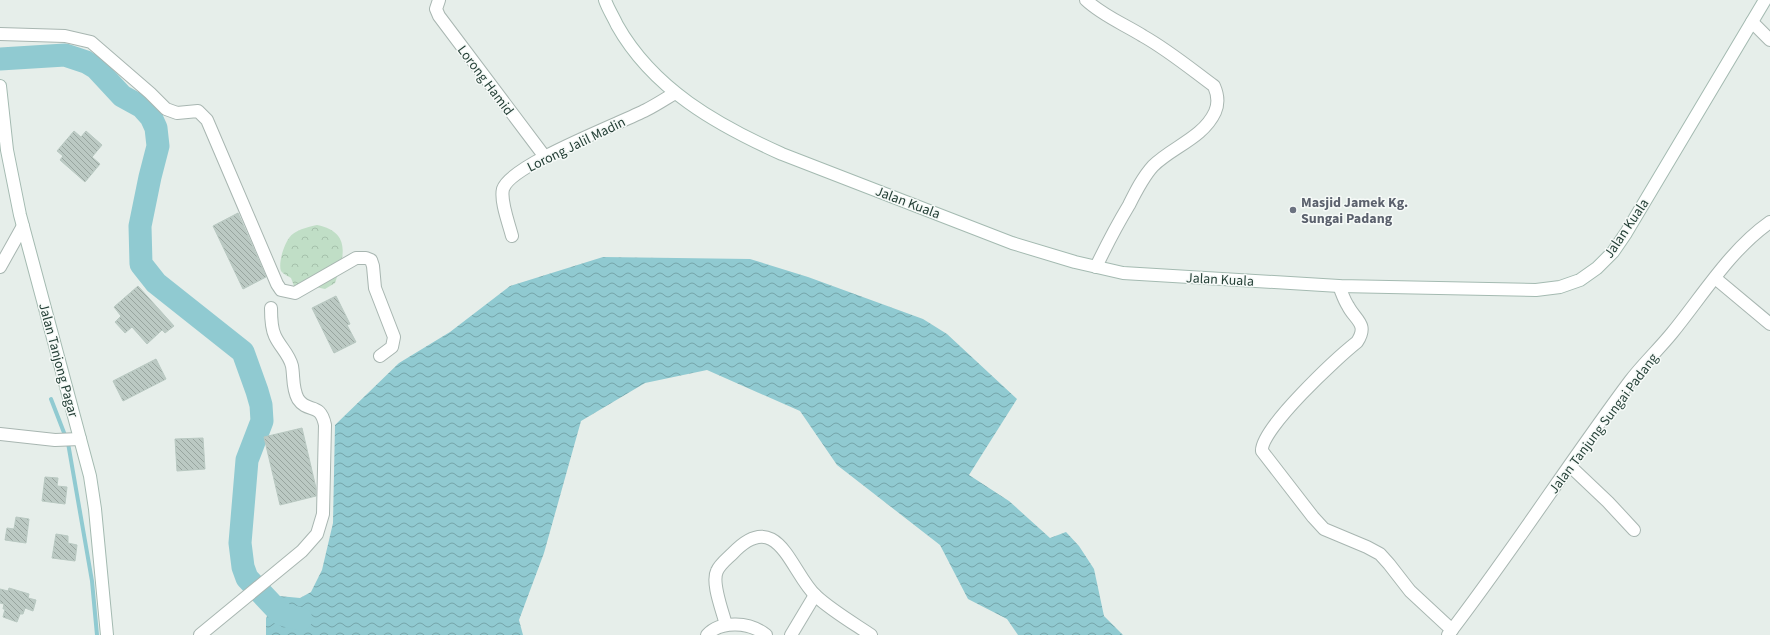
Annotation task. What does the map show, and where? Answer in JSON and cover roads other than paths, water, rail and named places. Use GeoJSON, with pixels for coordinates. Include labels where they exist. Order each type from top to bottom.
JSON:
{"type":"FeatureCollection","features":[{"type":"Feature","properties":{"kind":"street","name":"Lorong Hamid"},"geometry":{"type":"LineString","coordinates":[[439,0],[436,10],[439,16],[545,157]]}},
{"type":"Feature","properties":{"kind":"street","name":"Jalan Kuala"},"geometry":{"type":"LineString","coordinates":[[605,0],[622,33],[635,53],[675,93],[720,123],[782,154],[1012,243],[1096,267],[1123,273],[1339,286],[1536,290],[1560,287],[1580,280],[1596,268],[1613,252],[1626,233],[1764,0]]}},
{"type":"Feature","properties":{"kind":"street"},"geometry":{"type":"LineString","coordinates":[[1086,0],[1106,15],[1144,36],[1161,48],[1214,86],[1218,94],[1218,103],[1215,112],[1208,123],[1181,147],[1158,162],[1142,181],[1109,240],[1096,267]]}},
{"type":"Feature","properties":{"kind":"street"},"geometry":{"type":"LineString","coordinates":[[1752,22],[1770,40]]}},
{"type":"Feature","properties":{"kind":"street"},"geometry":{"type":"LineString","coordinates":[[0,34],[65,36],[91,42],[150,93],[166,109],[177,113],[193,111],[202,114],[207,120],[277,284],[281,290],[295,293],[351,260],[356,258],[366,258],[371,260],[375,288],[394,336],[392,346],[380,356]]}},
{"type":"Feature","properties":{"kind":"street","name":"Jalan Tanjong Pagar"},"geometry":{"type":"LineString","coordinates":[[0,86],[7,150],[23,226],[90,476],[95,509],[107,635]]}},
{"type":"Feature","properties":{"kind":"street","name":"Lorong Jalil Madin"},"geometry":{"type":"LineString","coordinates":[[512,236],[503,200],[503,188],[508,181],[518,173],[545,157],[646,110],[675,93]]}},
{"type":"Feature","properties":{"kind":"street","name":"Jalan Tanjung Sungai Padang"},"geometry":{"type":"LineString","coordinates":[[1450,632],[1631,380],[1740,248],[1753,234],[1770,222]]}},
{"type":"Feature","properties":{"kind":"street"},"geometry":{"type":"LineString","coordinates":[[0,268],[23,226]]}},
{"type":"Feature","properties":{"kind":"street"},"geometry":{"type":"LineString","coordinates":[[1715,278],[1770,324]]}},
{"type":"Feature","properties":{"kind":"street"},"geometry":{"type":"LineString","coordinates":[[1339,286],[1348,307],[1361,325],[1361,336],[1357,342],[1292,402],[1264,441],[1262,446],[1264,455],[1324,529],[1380,554],[1410,591],[1450,632]]}},
{"type":"Feature","properties":{"kind":"street"},"geometry":{"type":"LineString","coordinates":[[200,635],[302,551],[318,534],[323,514],[325,424],[323,416],[319,410],[304,406],[294,392],[292,366],[288,356],[274,335],[270,308]]}},
{"type":"Feature","properties":{"kind":"street"},"geometry":{"type":"LineString","coordinates":[[0,434],[55,440],[80,439]]}},
{"type":"Feature","properties":{"kind":"street"},"geometry":{"type":"LineString","coordinates":[[1570,466],[1608,502],[1634,530]]}},
{"type":"Feature","properties":{"kind":"street"},"geometry":{"type":"LineString","coordinates":[[726,625],[716,584],[716,575],[720,566],[747,540],[763,537],[777,543],[793,562],[815,595],[871,635]]}},
{"type":"Feature","properties":{"kind":"street"},"geometry":{"type":"LineString","coordinates":[[791,635],[815,595]]}},
{"type":"Feature","properties":{"kind":"street"},"geometry":{"type":"LineString","coordinates":[[707,635],[711,631],[726,625],[738,624],[753,628],[766,635]]}},
{"type":"Feature","properties":{"kind":"water"},"geometry":{"type":"Polygon","coordinates":[[[603,257],[750,259],[808,277],[923,319],[947,334],[1017,399],[969,475],[1009,501],[1050,538],[1066,532],[1079,546],[1094,569],[1104,616],[1123,635],[1018,635],[1007,619],[968,599],[940,545],[837,465],[800,411],[707,370],[645,383],[581,421],[544,553],[519,620],[523,635],[266,635],[266,618],[279,596],[300,598],[311,592],[322,570],[333,523],[335,425],[399,363],[450,332],[510,286],[603,257]]]}},
{"type":"Feature","properties":{"kind":"waterway"},"geometry":{"type":"LineString","coordinates":[[0,59],[65,55],[86,62],[96,68],[122,96],[142,107],[151,117],[156,128],[158,146],[140,226],[141,264],[156,283],[243,352],[261,405],[262,421],[247,460],[240,543],[243,567],[247,578],[281,614],[301,619]]}},
{"type":"Feature","properties":{"kind":"waterway"},"geometry":{"type":"LineString","coordinates":[[51,399],[68,443],[92,581],[97,635]]}},
{"type":"Feature","properties":{"kind":"place","name":"Masjid Jamek Kg. Sungai Padang"},"geometry":{"type":"Point","coordinates":[1293,210]}}]}
